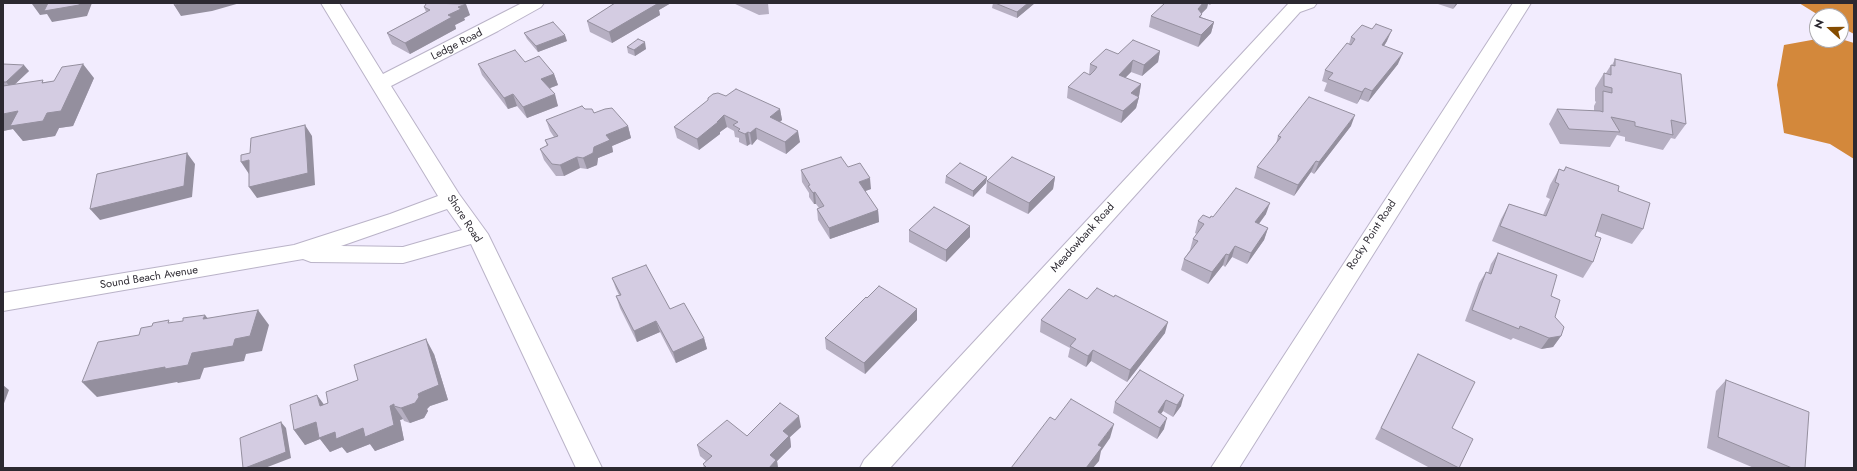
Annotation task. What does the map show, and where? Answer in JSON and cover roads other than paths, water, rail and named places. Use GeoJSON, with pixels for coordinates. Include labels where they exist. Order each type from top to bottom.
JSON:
{"type":"FeatureCollection","features":[{"type":"Feature","properties":{"kind":"street","name":"Shore Road"},"geometry":{"type":"LineString","coordinates":[[330,3],[451,199],[476,234],[589,468]]}},
{"type":"Feature","properties":{"kind":"street","name":"Ledge Road"},"geometry":{"type":"LineString","coordinates":[[379,84],[492,27],[535,3]]}},
{"type":"Feature","properties":{"kind":"street","name":"Rocky Point Road"},"geometry":{"type":"LineString","coordinates":[[1224,468],[1522,3]]}},
{"type":"Feature","properties":{"kind":"street","name":"Meadowbank Road"},"geometry":{"type":"LineString","coordinates":[[873,468],[1298,5]]}},
{"type":"Feature","properties":{"kind":"street","name":"Sound Beach Avenue"},"geometry":{"type":"LineString","coordinates":[[3,302],[295,253],[398,219],[451,199]]}},
{"type":"Feature","properties":{"kind":"street","name":"Sound Beach Avenue"},"geometry":{"type":"LineString","coordinates":[[295,253],[403,255],[476,234]]}}]}
